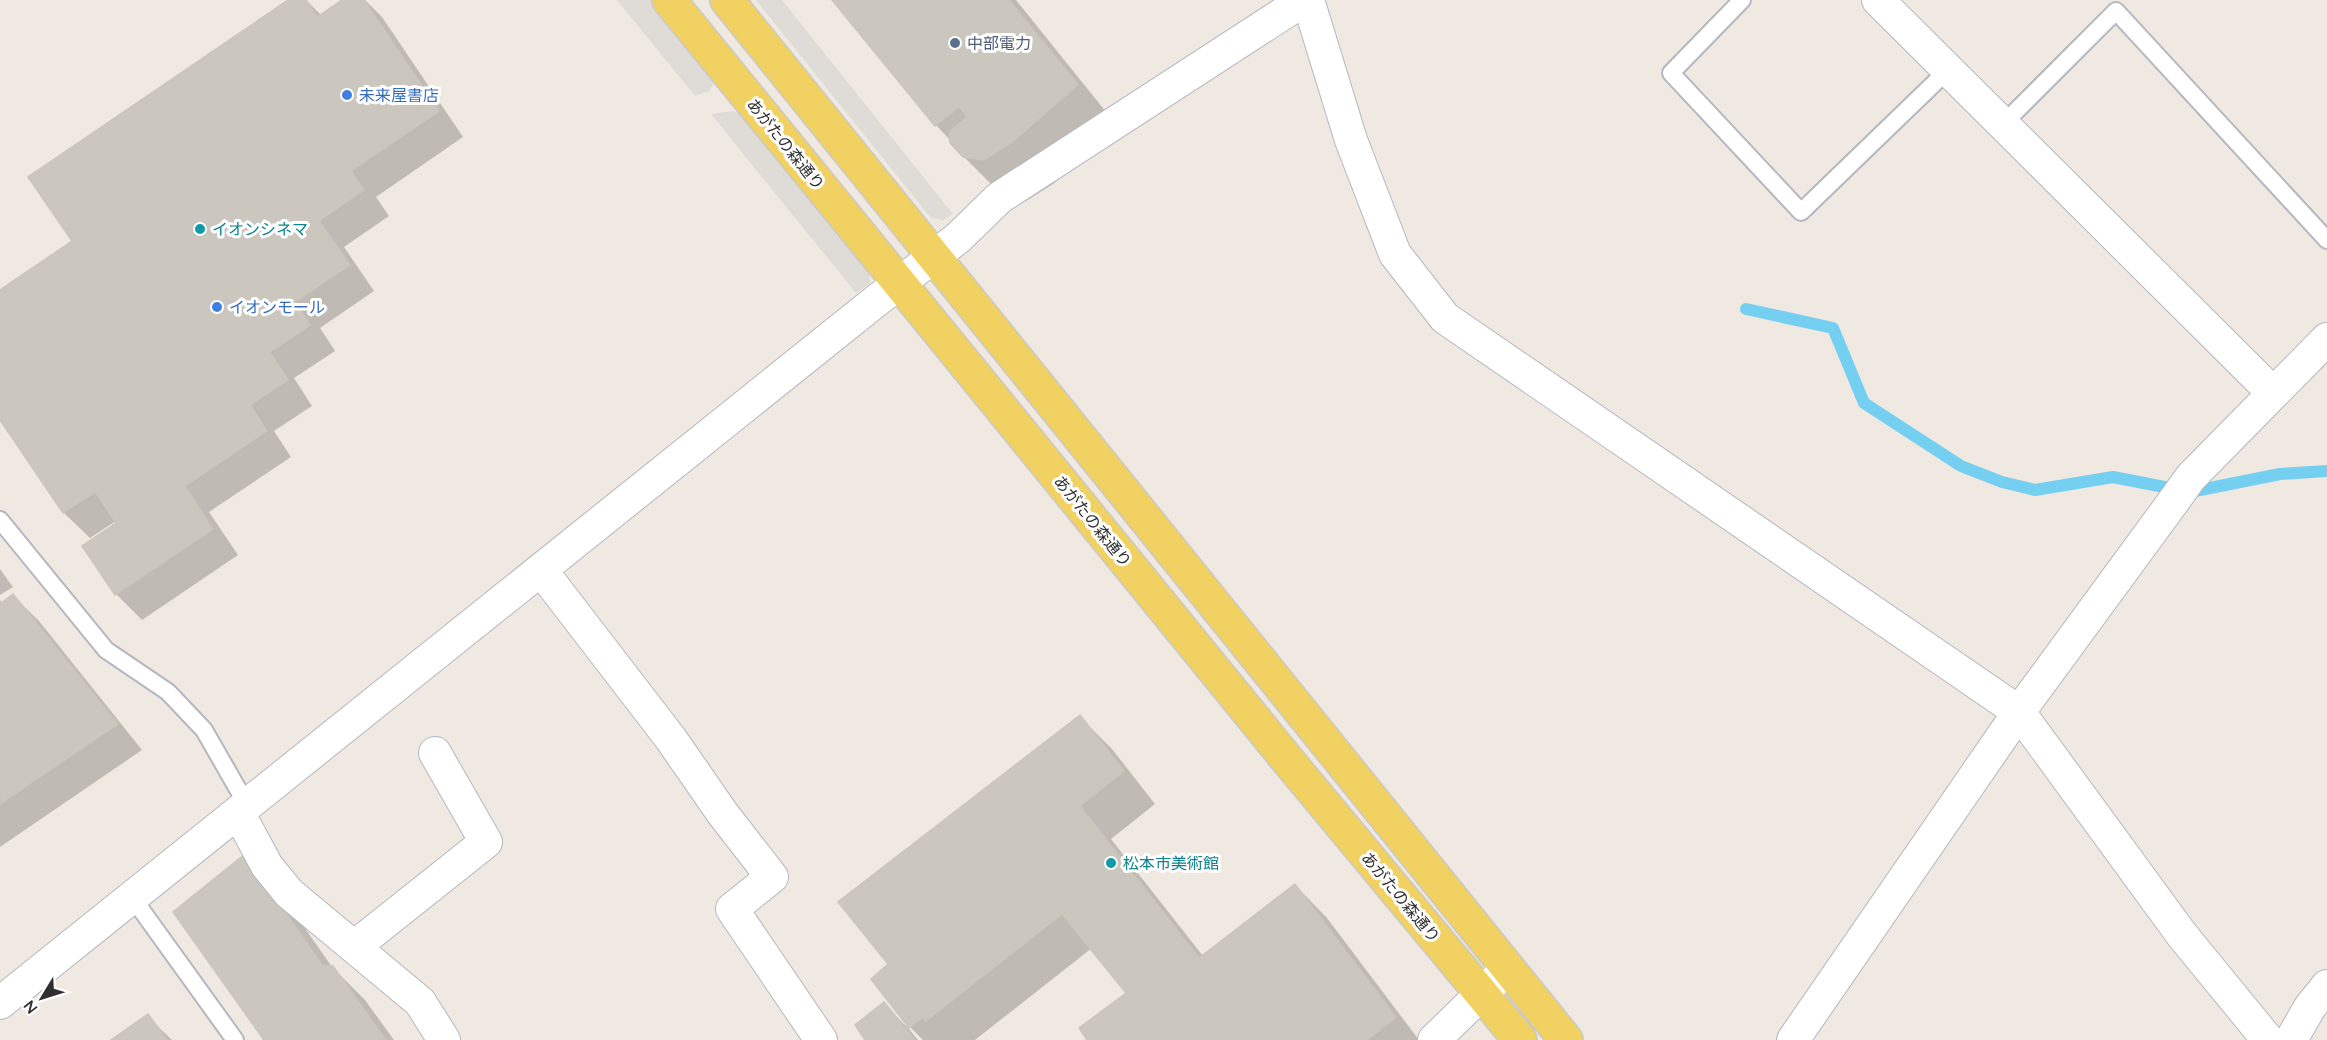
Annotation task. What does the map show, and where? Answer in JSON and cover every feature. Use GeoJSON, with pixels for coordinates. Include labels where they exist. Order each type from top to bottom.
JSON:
{"type":"FeatureCollection","features":[{"type":"Feature","properties":{"kind":"main road","name":"あがたの森通り"},"geometry":{"type":"LineString","coordinates":[[669,0],[1268,736],[1520,1040]]}},
{"type":"Feature","properties":{"kind":"main road"},"geometry":{"type":"LineString","coordinates":[[727,0],[1566,1040]]}},
{"type":"Feature","properties":{"kind":"street"},"geometry":{"type":"LineString","coordinates":[[0,1003],[958,238],[999,198],[1306,0],[1351,141],[1395,254],[1445,318],[2019,712],[2182,935],[2268,1040]]}},
{"type":"Feature","properties":{"kind":"street"},"geometry":{"type":"LineString","coordinates":[[1878,0],[2273,393]]}},
{"type":"Feature","properties":{"kind":"street"},"geometry":{"type":"LineString","coordinates":[[1793,1040],[2019,712],[2191,477],[2327,339]]}},
{"type":"Feature","properties":{"kind":"street"},"geometry":{"type":"LineString","coordinates":[[541,570],[671,739],[723,814],[772,878],[732,909],[821,1040]]}},
{"type":"Feature","properties":{"kind":"street"},"geometry":{"type":"LineString","coordinates":[[354,947],[486,842],[435,753]]}},
{"type":"Feature","properties":{"kind":"street"},"geometry":{"type":"LineString","coordinates":[[243,809],[267,866],[289,893],[420,1002],[444,1040]]}},
{"type":"Feature","properties":{"kind":"street"},"geometry":{"type":"LineString","coordinates":[[1434,1040],[1509,968]]}},
{"type":"Feature","properties":{"kind":"street"},"geometry":{"type":"LineString","coordinates":[[2291,1040],[2310,1007],[2327,986]]}},
{"type":"Feature","properties":{"kind":"lane"},"geometry":{"type":"LineString","coordinates":[[1742,0],[1671,73],[1801,212],[1949,69]]}},
{"type":"Feature","properties":{"kind":"lane"},"geometry":{"type":"LineString","coordinates":[[2002,125],[2116,11],[2327,240]]}},
{"type":"Feature","properties":{"kind":"lane"},"geometry":{"type":"LineString","coordinates":[[0,520],[106,650],[168,692],[204,730],[243,809]]}},
{"type":"Feature","properties":{"kind":"lane"},"geometry":{"type":"LineString","coordinates":[[132,897],[235,1040]]}},
{"type":"Feature","properties":{"kind":"shaded area"},"geometry":{"type":"Polygon","coordinates":[[[617,0],[653,0],[716,80],[709,91],[695,96],[617,0]]]}},
{"type":"Feature","properties":{"kind":"shaded area"},"geometry":{"type":"Polygon","coordinates":[[[756,0],[782,0],[953,214],[943,220],[931,218],[756,0]]]}},
{"type":"Feature","properties":{"kind":"shaded area"},"geometry":{"type":"Polygon","coordinates":[[[732,111],[745,115],[869,270],[870,283],[856,293],[711,114],[732,111]]]}},
{"type":"Feature","properties":{"kind":"building"},"geometry":{"type":"Polygon","coordinates":[[[288,0],[306,0],[317,17],[342,0],[364,0],[439,111],[351,171],[364,190],[319,221],[350,265],[295,302],[310,325],[270,352],[288,380],[250,405],[267,431],[185,486],[213,529],[115,595],[82,546],[116,523],[95,492],[63,513],[0,420],[0,290],[72,241],[28,177],[288,0]]]}},
{"type":"Feature","properties":{"kind":"building","name":"中部電力"},"geometry":{"type":"Polygon","coordinates":[[[832,0],[1009,0],[1078,85],[1011,143],[992,155],[984,160],[963,157],[950,143],[949,132],[967,117],[959,107],[935,126],[832,0]]]}},
{"type":"Feature","properties":{"kind":"building"},"geometry":{"type":"Polygon","coordinates":[[[13,594],[118,724],[0,804],[0,604],[13,594]]]}},
{"type":"Feature","properties":{"kind":"building"},"geometry":{"type":"Polygon","coordinates":[[[1080,715],[1124,771],[1080,806],[1199,958],[1295,884],[1396,1017],[1367,1040],[1087,1040],[1079,1028],[1126,993],[1062,914],[926,1021],[922,1018],[909,1028],[871,979],[888,964],[838,902],[1080,715]]]}},
{"type":"Feature","properties":{"kind":"building"},"geometry":{"type":"Polygon","coordinates":[[[245,854],[322,965],[333,966],[386,1040],[264,1040],[173,912],[245,854]]]}},
{"type":"Feature","properties":{"kind":"building"},"geometry":{"type":"Polygon","coordinates":[[[884,1002],[915,1040],[865,1040],[855,1025],[884,1002]]]}},
{"type":"Feature","properties":{"kind":"building"},"geometry":{"type":"Polygon","coordinates":[[[148,1014],[167,1040],[111,1040],[148,1014]]]}},
{"type":"Feature","properties":{"kind":"waterway"},"geometry":{"type":"LineString","coordinates":[[1746,309],[1833,328],[1864,403],[1961,466],[2002,482],[2035,490],[2113,477],[2190,492],[2280,474],[2327,471]]}},
{"type":"Feature","properties":{"kind":"place","name":"中部電力"},"geometry":{"type":"Point","coordinates":[955,43]}},
{"type":"Feature","properties":{"kind":"place","name":"未来屋書店"},"geometry":{"type":"Point","coordinates":[347,95]}},
{"type":"Feature","properties":{"kind":"place","name":"イオンシネマ"},"geometry":{"type":"Point","coordinates":[200,229]}},
{"type":"Feature","properties":{"kind":"place","name":"イオンモール"},"geometry":{"type":"Point","coordinates":[217,307]}},
{"type":"Feature","properties":{"kind":"place","name":"松本市美術館"},"geometry":{"type":"Point","coordinates":[1111,863]}}]}
